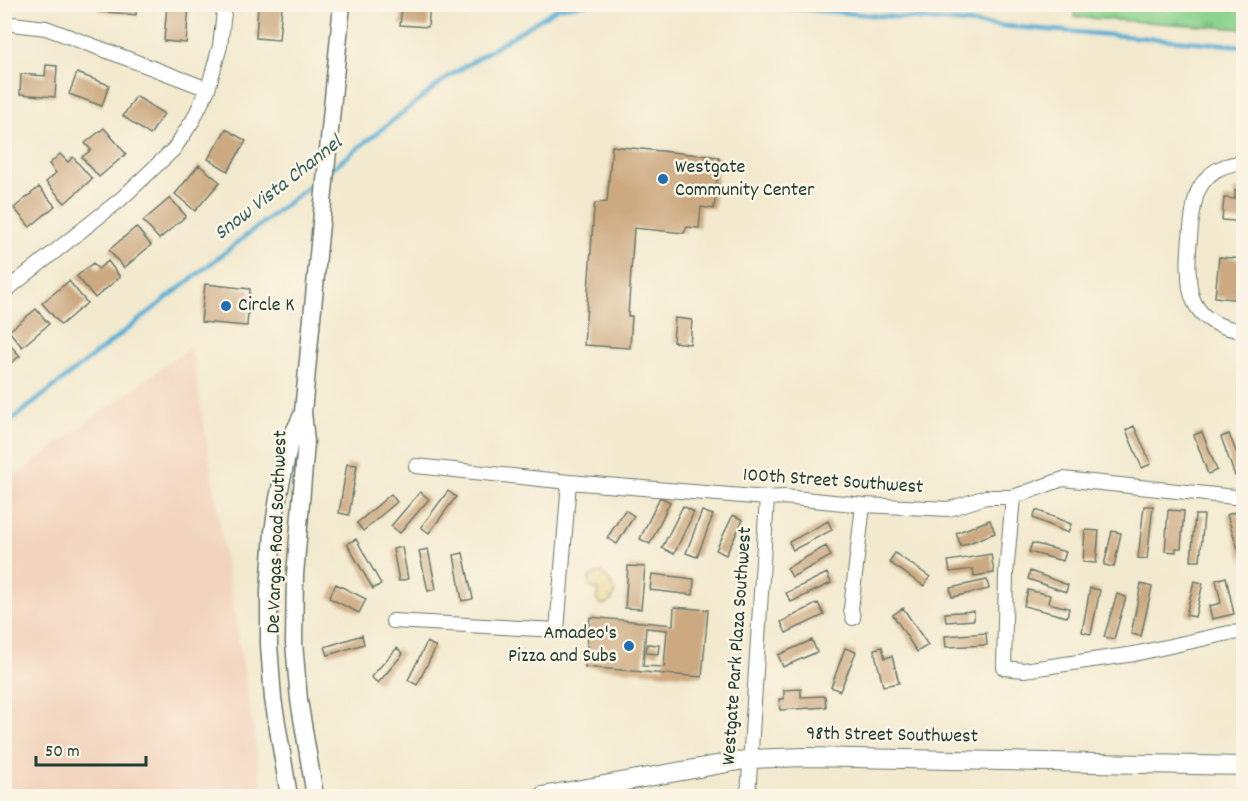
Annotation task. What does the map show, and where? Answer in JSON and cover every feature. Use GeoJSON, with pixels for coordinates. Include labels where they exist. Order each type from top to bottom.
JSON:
{"type":"FeatureCollection","features":[{"type":"Feature","properties":{"kind":"main road","name":"98th Street Southwest"},"geometry":{"type":"LineString","coordinates":[[542,796],[750,759],[806,757],[1244,766]]}},
{"type":"Feature","properties":{"kind":"street"},"geometry":{"type":"LineString","coordinates":[[4,291],[121,200],[174,149],[193,120],[207,88],[220,46],[225,4]]}},
{"type":"Feature","properties":{"kind":"street","name":"De Vargas Road Southwest"},"geometry":{"type":"LineString","coordinates":[[315,796],[299,700],[294,643],[295,575],[306,442],[303,412],[342,4]]}},
{"type":"Feature","properties":{"kind":"street"},"geometry":{"type":"LineString","coordinates":[[4,23],[46,28],[207,88]]}},
{"type":"Feature","properties":{"kind":"street"},"geometry":{"type":"LineString","coordinates":[[1244,163],[1218,168],[1205,179],[1197,191],[1193,209],[1188,273],[1191,293],[1199,310],[1214,323],[1244,330]]}},
{"type":"Feature","properties":{"kind":"street","name":"De Vargas Road Southwest"},"geometry":{"type":"LineString","coordinates":[[289,796],[273,699],[269,645],[269,591],[278,498],[291,438],[303,412]]}},
{"type":"Feature","properties":{"kind":"street","name":"100th Street Southwest"},"geometry":{"type":"LineString","coordinates":[[416,466],[569,482],[767,498],[784,497],[862,505],[949,509],[986,497],[1013,496],[1063,479],[1244,498]]}},
{"type":"Feature","properties":{"kind":"street"},"geometry":{"type":"LineString","coordinates":[[393,621],[556,630],[569,482]]}},
{"type":"Feature","properties":{"kind":"street"},"geometry":{"type":"LineString","coordinates":[[1013,496],[1006,574],[1004,668],[1024,670],[1134,654],[1229,633],[1244,632]]}},
{"type":"Feature","properties":{"kind":"street","name":"Westgate Park Plaza Southwest"},"geometry":{"type":"LineString","coordinates":[[748,796],[767,498]]}},
{"type":"Feature","properties":{"kind":"street"},"geometry":{"type":"LineString","coordinates":[[853,618],[851,609],[862,505]]}},
{"type":"Feature","properties":{"kind":"shaded area"},"geometry":{"type":"Polygon","coordinates":[[[191,346],[264,796],[5,796],[5,483],[191,346]]]}},
{"type":"Feature","properties":{"kind":"sand"},"geometry":{"type":"Polygon","coordinates":[[[602,572],[611,583],[615,593],[610,602],[601,605],[596,599],[599,594],[598,590],[590,587],[589,577],[602,572]]]}},
{"type":"Feature","properties":{"kind":"green space"},"geometry":{"type":"Polygon","coordinates":[[[1075,5],[1243,5],[1243,29],[1074,17],[1075,5]]]}},
{"type":"Feature","properties":{"kind":"building"},"geometry":{"type":"Polygon","coordinates":[[[100,4],[136,4],[136,15],[99,11],[100,4]]]}},
{"type":"Feature","properties":{"kind":"building"},"geometry":{"type":"Polygon","coordinates":[[[167,4],[189,6],[186,43],[164,41],[167,4]]]}},
{"type":"Feature","properties":{"kind":"building"},"geometry":{"type":"Polygon","coordinates":[[[258,4],[282,6],[279,40],[256,38],[258,4]]]}},
{"type":"Feature","properties":{"kind":"building"},"geometry":{"type":"Polygon","coordinates":[[[402,4],[430,4],[428,27],[400,25],[402,4]]]}},
{"type":"Feature","properties":{"kind":"building"},"geometry":{"type":"Polygon","coordinates":[[[46,65],[57,66],[55,97],[20,94],[21,74],[45,76],[46,65]]]}},
{"type":"Feature","properties":{"kind":"building"},"geometry":{"type":"Polygon","coordinates":[[[77,73],[109,85],[102,106],[69,94],[77,73]]]}},
{"type":"Feature","properties":{"kind":"building"},"geometry":{"type":"Polygon","coordinates":[[[136,96],[164,114],[150,135],[123,116],[136,96]]]}},
{"type":"Feature","properties":{"kind":"building"},"geometry":{"type":"Polygon","coordinates":[[[104,128],[126,154],[99,177],[82,157],[91,150],[85,143],[104,128]]]}},
{"type":"Feature","properties":{"kind":"building"},"geometry":{"type":"Polygon","coordinates":[[[226,129],[246,141],[228,171],[208,159],[226,129]]]}},
{"type":"Feature","properties":{"kind":"building","name":"Westgate Community Center"},"geometry":{"type":"Polygon","coordinates":[[[612,146],[719,157],[714,209],[701,207],[699,228],[687,227],[684,233],[634,228],[628,316],[632,316],[630,348],[584,345],[594,209],[595,203],[607,202],[612,146]]]}},
{"type":"Feature","properties":{"kind":"building"},"geometry":{"type":"Polygon","coordinates":[[[60,154],[68,162],[73,157],[92,179],[65,203],[46,182],[56,173],[49,164],[60,154]]]}},
{"type":"Feature","properties":{"kind":"building"},"geometry":{"type":"Polygon","coordinates":[[[199,165],[220,182],[195,211],[175,194],[199,165]]]}},
{"type":"Feature","properties":{"kind":"building"},"geometry":{"type":"Polygon","coordinates":[[[39,187],[55,206],[30,227],[14,208],[39,187]]]}},
{"type":"Feature","properties":{"kind":"building"},"geometry":{"type":"Polygon","coordinates":[[[1235,190],[1244,190],[1244,222],[1222,220],[1224,198],[1235,199],[1235,190]]]}},
{"type":"Feature","properties":{"kind":"building"},"geometry":{"type":"Polygon","coordinates":[[[170,198],[186,216],[159,239],[143,221],[170,198]]]}},
{"type":"Feature","properties":{"kind":"building"},"geometry":{"type":"Polygon","coordinates":[[[136,227],[151,245],[124,268],[109,250],[136,227]]]}},
{"type":"Feature","properties":{"kind":"building"},"geometry":{"type":"Polygon","coordinates":[[[1219,257],[1244,259],[1241,300],[1215,297],[1219,257]]]}},
{"type":"Feature","properties":{"kind":"building"},"geometry":{"type":"Polygon","coordinates":[[[108,261],[120,277],[95,298],[77,276],[93,263],[98,269],[108,261]]]}},
{"type":"Feature","properties":{"kind":"building"},"geometry":{"type":"Polygon","coordinates":[[[69,281],[87,303],[61,325],[42,303],[69,281]]]}},
{"type":"Feature","properties":{"kind":"building","name":"Circle K"},"geometry":{"type":"Polygon","coordinates":[[[205,284],[250,289],[247,326],[201,322],[205,284]]]}},
{"type":"Feature","properties":{"kind":"building"},"geometry":{"type":"Polygon","coordinates":[[[36,309],[49,324],[22,347],[9,331],[36,309]]]}},
{"type":"Feature","properties":{"kind":"building"},"geometry":{"type":"Polygon","coordinates":[[[675,318],[692,320],[690,344],[673,342],[675,318]]]}},
{"type":"Feature","properties":{"kind":"building"},"geometry":{"type":"Polygon","coordinates":[[[4,338],[20,356],[4,368],[4,338]]]}},
{"type":"Feature","properties":{"kind":"building"},"geometry":{"type":"Polygon","coordinates":[[[1134,426],[1151,464],[1142,468],[1126,430],[1134,426]]]}},
{"type":"Feature","properties":{"kind":"building"},"geometry":{"type":"Polygon","coordinates":[[[1202,432],[1217,470],[1208,474],[1194,435],[1202,432]]]}},
{"type":"Feature","properties":{"kind":"building"},"geometry":{"type":"Polygon","coordinates":[[[1229,434],[1244,471],[1235,476],[1221,437],[1229,434]]]}},
{"type":"Feature","properties":{"kind":"building"},"geometry":{"type":"Polygon","coordinates":[[[347,464],[357,465],[349,515],[339,513],[347,464]]]}},
{"type":"Feature","properties":{"kind":"building"},"geometry":{"type":"Polygon","coordinates":[[[448,491],[456,497],[429,533],[421,527],[448,491]]]}},
{"type":"Feature","properties":{"kind":"building"},"geometry":{"type":"Polygon","coordinates":[[[420,492],[429,499],[400,533],[391,526],[420,492]]]}},
{"type":"Feature","properties":{"kind":"building"},"geometry":{"type":"Polygon","coordinates":[[[391,494],[397,502],[363,531],[357,523],[391,494]]]}},
{"type":"Feature","properties":{"kind":"building"},"geometry":{"type":"Polygon","coordinates":[[[660,497],[670,502],[650,544],[640,539],[660,497]]]}},
{"type":"Feature","properties":{"kind":"building"},"geometry":{"type":"Polygon","coordinates":[[[683,506],[694,512],[674,554],[662,548],[683,506]]]}},
{"type":"Feature","properties":{"kind":"building"},"geometry":{"type":"Polygon","coordinates":[[[1144,506],[1153,506],[1147,559],[1138,558],[1144,506]]]}},
{"type":"Feature","properties":{"kind":"building"},"geometry":{"type":"Polygon","coordinates":[[[625,510],[634,516],[617,544],[607,538],[625,510]]]}},
{"type":"Feature","properties":{"kind":"building"},"geometry":{"type":"Polygon","coordinates":[[[1036,510],[1071,524],[1068,533],[1033,518],[1036,510]]]}},
{"type":"Feature","properties":{"kind":"building"},"geometry":{"type":"Polygon","coordinates":[[[1168,510],[1184,511],[1181,548],[1176,548],[1176,552],[1165,551],[1168,510]]]}},
{"type":"Feature","properties":{"kind":"building"},"geometry":{"type":"Polygon","coordinates":[[[702,511],[713,515],[697,557],[686,553],[702,511]]]}},
{"type":"Feature","properties":{"kind":"building"},"geometry":{"type":"Polygon","coordinates":[[[1237,511],[1244,529],[1243,564],[1227,515],[1237,511]]]}},
{"type":"Feature","properties":{"kind":"building"},"geometry":{"type":"Polygon","coordinates":[[[733,515],[743,520],[726,555],[716,550],[733,515]]]}},
{"type":"Feature","properties":{"kind":"building"},"geometry":{"type":"Polygon","coordinates":[[[1195,515],[1204,515],[1200,561],[1191,561],[1195,515]]]}},
{"type":"Feature","properties":{"kind":"building"},"geometry":{"type":"Polygon","coordinates":[[[990,520],[995,533],[961,546],[956,533],[990,520]]]}},
{"type":"Feature","properties":{"kind":"building"},"geometry":{"type":"Polygon","coordinates":[[[828,521],[832,530],[793,550],[789,542],[828,521]]]}},
{"type":"Feature","properties":{"kind":"building"},"geometry":{"type":"Polygon","coordinates":[[[1085,530],[1099,531],[1096,563],[1083,562],[1085,530]]]}},
{"type":"Feature","properties":{"kind":"building"},"geometry":{"type":"Polygon","coordinates":[[[1112,531],[1121,533],[1114,567],[1104,565],[1112,531]]]}},
{"type":"Feature","properties":{"kind":"building"},"geometry":{"type":"Polygon","coordinates":[[[356,539],[381,584],[373,589],[347,544],[356,539]]]}},
{"type":"Feature","properties":{"kind":"building"},"geometry":{"type":"Polygon","coordinates":[[[1032,543],[1066,552],[1063,561],[1029,552],[1032,543]]]}},
{"type":"Feature","properties":{"kind":"building"},"geometry":{"type":"Polygon","coordinates":[[[826,546],[831,556],[792,577],[787,568],[826,546]]]}},
{"type":"Feature","properties":{"kind":"building"},"geometry":{"type":"Polygon","coordinates":[[[402,547],[408,579],[399,581],[393,549],[402,547]]]}},
{"type":"Feature","properties":{"kind":"building"},"geometry":{"type":"Polygon","coordinates":[[[428,549],[436,589],[428,591],[419,551],[428,549]]]}},
{"type":"Feature","properties":{"kind":"building"},"geometry":{"type":"Polygon","coordinates":[[[463,553],[473,599],[462,601],[454,555],[463,553]]]}},
{"type":"Feature","properties":{"kind":"building"},"geometry":{"type":"Polygon","coordinates":[[[895,553],[930,577],[924,586],[889,562],[895,553]]]}},
{"type":"Feature","properties":{"kind":"building"},"geometry":{"type":"Polygon","coordinates":[[[991,554],[994,573],[974,576],[973,569],[950,572],[948,561],[991,554]]]}},
{"type":"Feature","properties":{"kind":"building"},"geometry":{"type":"Polygon","coordinates":[[[628,566],[645,567],[641,609],[625,608],[628,566]]]}},
{"type":"Feature","properties":{"kind":"building"},"geometry":{"type":"Polygon","coordinates":[[[1030,571],[1068,585],[1066,592],[1028,579],[1030,571]]]}},
{"type":"Feature","properties":{"kind":"building"},"geometry":{"type":"Polygon","coordinates":[[[827,573],[831,583],[791,602],[786,593],[827,573]]]}},
{"type":"Feature","properties":{"kind":"building"},"geometry":{"type":"Polygon","coordinates":[[[652,574],[694,579],[693,595],[650,590],[652,574]]]}},
{"type":"Feature","properties":{"kind":"building"},"geometry":{"type":"Polygon","coordinates":[[[1226,577],[1234,614],[1212,619],[1209,606],[1221,603],[1216,580],[1226,577]]]}},
{"type":"Feature","properties":{"kind":"building"},"geometry":{"type":"Polygon","coordinates":[[[987,580],[989,589],[952,597],[950,588],[987,580]]]}},
{"type":"Feature","properties":{"kind":"building"},"geometry":{"type":"Polygon","coordinates":[[[1194,581],[1203,583],[1195,617],[1186,615],[1194,581]]]}},
{"type":"Feature","properties":{"kind":"building"},"geometry":{"type":"Polygon","coordinates":[[[336,584],[366,599],[359,613],[329,598],[336,584]]]}},
{"type":"Feature","properties":{"kind":"building"},"geometry":{"type":"Polygon","coordinates":[[[1141,584],[1152,587],[1141,636],[1131,634],[1141,584]]]}},
{"type":"Feature","properties":{"kind":"building"},"geometry":{"type":"Polygon","coordinates":[[[1090,588],[1100,590],[1091,634],[1082,632],[1090,588]]]}},
{"type":"Feature","properties":{"kind":"building"},"geometry":{"type":"Polygon","coordinates":[[[1028,590],[1050,595],[1048,603],[1069,608],[1067,617],[1024,606],[1028,590]]]}},
{"type":"Feature","properties":{"kind":"building"},"geometry":{"type":"Polygon","coordinates":[[[1117,594],[1126,597],[1114,639],[1104,637],[1117,594]]]}},
{"type":"Feature","properties":{"kind":"building"},"geometry":{"type":"Polygon","coordinates":[[[818,603],[824,615],[786,633],[781,622],[818,603]]]}},
{"type":"Feature","properties":{"kind":"building"},"geometry":{"type":"Polygon","coordinates":[[[674,607],[708,610],[702,677],[585,667],[590,617],[673,625],[674,607]],[[646,628],[643,666],[664,667],[667,630],[646,628]]]}},
{"type":"Feature","properties":{"kind":"building"},"geometry":{"type":"Polygon","coordinates":[[[903,608],[928,645],[917,652],[893,615],[903,608]]]}},
{"type":"Feature","properties":{"kind":"building"},"geometry":{"type":"Polygon","coordinates":[[[974,611],[974,620],[946,622],[945,613],[974,611]]]}},
{"type":"Feature","properties":{"kind":"building"},"geometry":{"type":"Polygon","coordinates":[[[986,633],[987,645],[946,647],[945,636],[986,633]]]}},
{"type":"Feature","properties":{"kind":"building"},"geometry":{"type":"Polygon","coordinates":[[[362,635],[364,644],[328,655],[325,647],[362,635]]]}},
{"type":"Feature","properties":{"kind":"building"},"geometry":{"type":"Polygon","coordinates":[[[812,640],[817,652],[783,667],[778,655],[812,640]]]}},
{"type":"Feature","properties":{"kind":"building"},"geometry":{"type":"Polygon","coordinates":[[[427,642],[436,647],[417,685],[408,680],[427,642]]]}},
{"type":"Feature","properties":{"kind":"building"},"geometry":{"type":"Polygon","coordinates":[[[647,644],[659,645],[658,654],[646,653],[647,644]]]}},
{"type":"Feature","properties":{"kind":"building"},"geometry":{"type":"Polygon","coordinates":[[[882,647],[885,658],[892,656],[899,683],[883,686],[874,649],[882,647]]]}},
{"type":"Feature","properties":{"kind":"building"},"geometry":{"type":"Polygon","coordinates":[[[397,648],[403,654],[378,683],[371,677],[397,648]]]}},
{"type":"Feature","properties":{"kind":"building"},"geometry":{"type":"Polygon","coordinates":[[[845,648],[856,652],[840,691],[831,687],[845,648]]]}},
{"type":"Feature","properties":{"kind":"building"},"geometry":{"type":"Polygon","coordinates":[[[801,689],[801,697],[825,696],[826,707],[780,710],[779,699],[784,699],[784,690],[801,689]]]}},
{"type":"Feature","properties":{"kind":"building"},"geometry":{"type":"Polygon","coordinates":[[[1244,707],[1244,740],[1241,740],[1237,708],[1244,707]]]}},
{"type":"Feature","properties":{"kind":"waterway","name":"Snow Vista Channel"},"geometry":{"type":"LineString","coordinates":[[330,170],[448,77],[558,8],[587,4]]}},
{"type":"Feature","properties":{"kind":"waterway","name":"Snow Vista Channel"},"geometry":{"type":"LineString","coordinates":[[739,4],[1244,46]]}},
{"type":"Feature","properties":{"kind":"waterway"},"geometry":{"type":"LineString","coordinates":[[912,18],[967,4]]}},
{"type":"Feature","properties":{"kind":"waterway","name":"Snow Vista Channel"},"geometry":{"type":"LineString","coordinates":[[4,426],[321,177]]}},
{"type":"Feature","properties":{"kind":"place","name":"Westgate Community Center"},"geometry":{"type":"Point","coordinates":[663,179]}},
{"type":"Feature","properties":{"kind":"place","name":"Circle K"},"geometry":{"type":"Point","coordinates":[226,306]}},
{"type":"Feature","properties":{"kind":"place","name":"Amadeo's Pizza and Subs"},"geometry":{"type":"Point","coordinates":[629,646]}}]}
